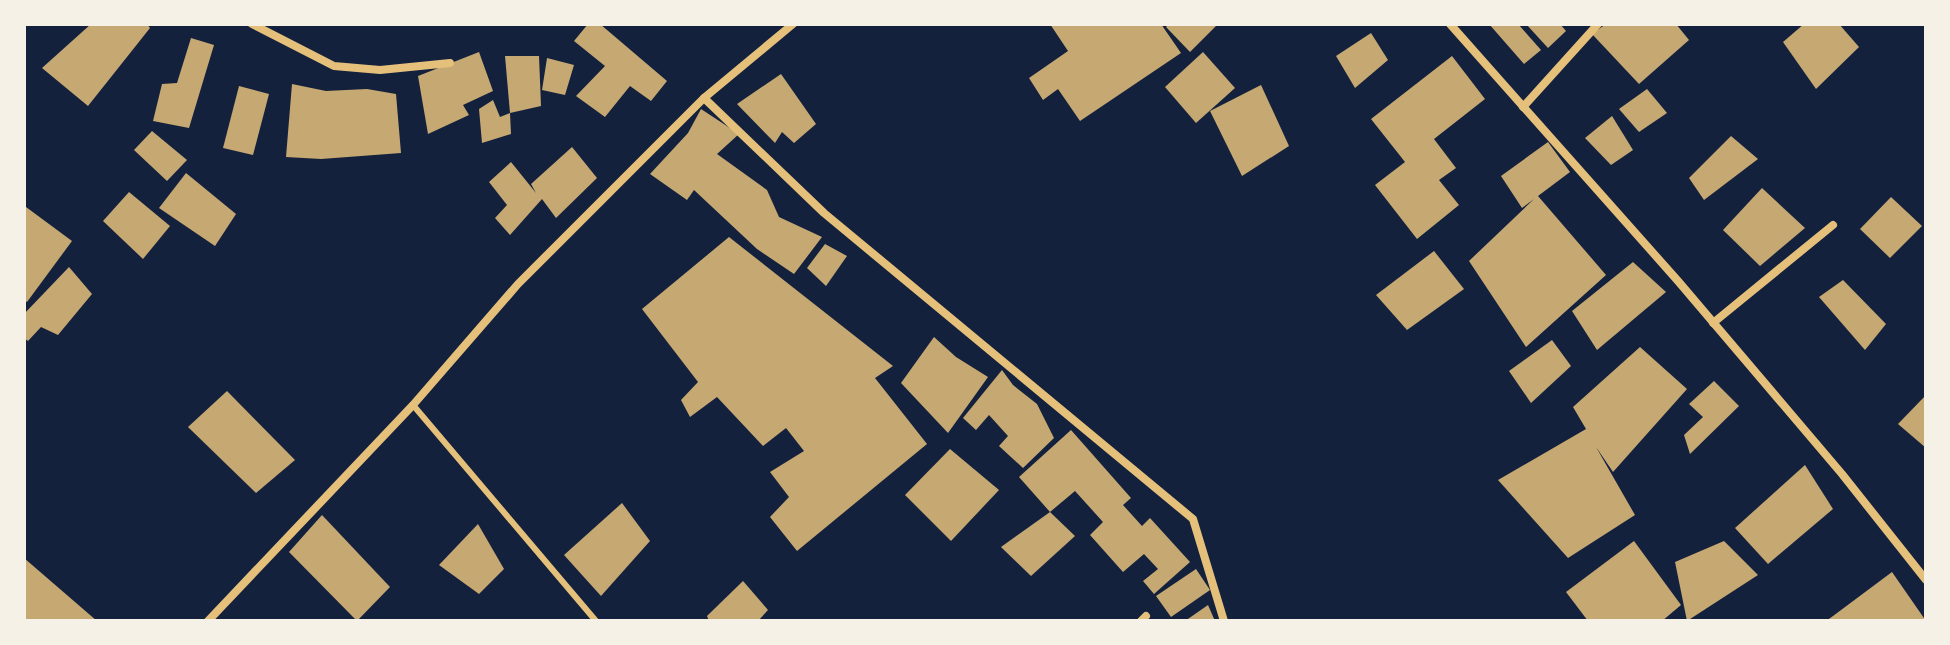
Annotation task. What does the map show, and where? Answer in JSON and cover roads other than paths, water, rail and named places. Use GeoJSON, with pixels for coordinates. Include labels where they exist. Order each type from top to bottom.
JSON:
{"type":"FeatureCollection","features":[{"type":"Feature","properties":{"kind":"street"},"geometry":{"type":"LineString","coordinates":[[252,24],[334,66],[380,70],[450,63]]}},
{"type":"Feature","properties":{"kind":"street"},"geometry":{"type":"LineString","coordinates":[[208,621],[413,405],[518,284],[704,98],[793,24]]}},
{"type":"Feature","properties":{"kind":"street"},"geometry":{"type":"LineString","coordinates":[[1450,24],[1713,323],[1842,474],[1926,580]]}},
{"type":"Feature","properties":{"kind":"street"},"geometry":{"type":"LineString","coordinates":[[1523,107],[1598,24]]}},
{"type":"Feature","properties":{"kind":"street"},"geometry":{"type":"LineString","coordinates":[[704,98],[824,213],[1193,519],[1224,621]]}},
{"type":"Feature","properties":{"kind":"street"},"geometry":{"type":"LineString","coordinates":[[1713,323],[1833,225]]}},
{"type":"Feature","properties":{"kind":"lane"},"geometry":{"type":"LineString","coordinates":[[413,405],[596,621]]}}]}
